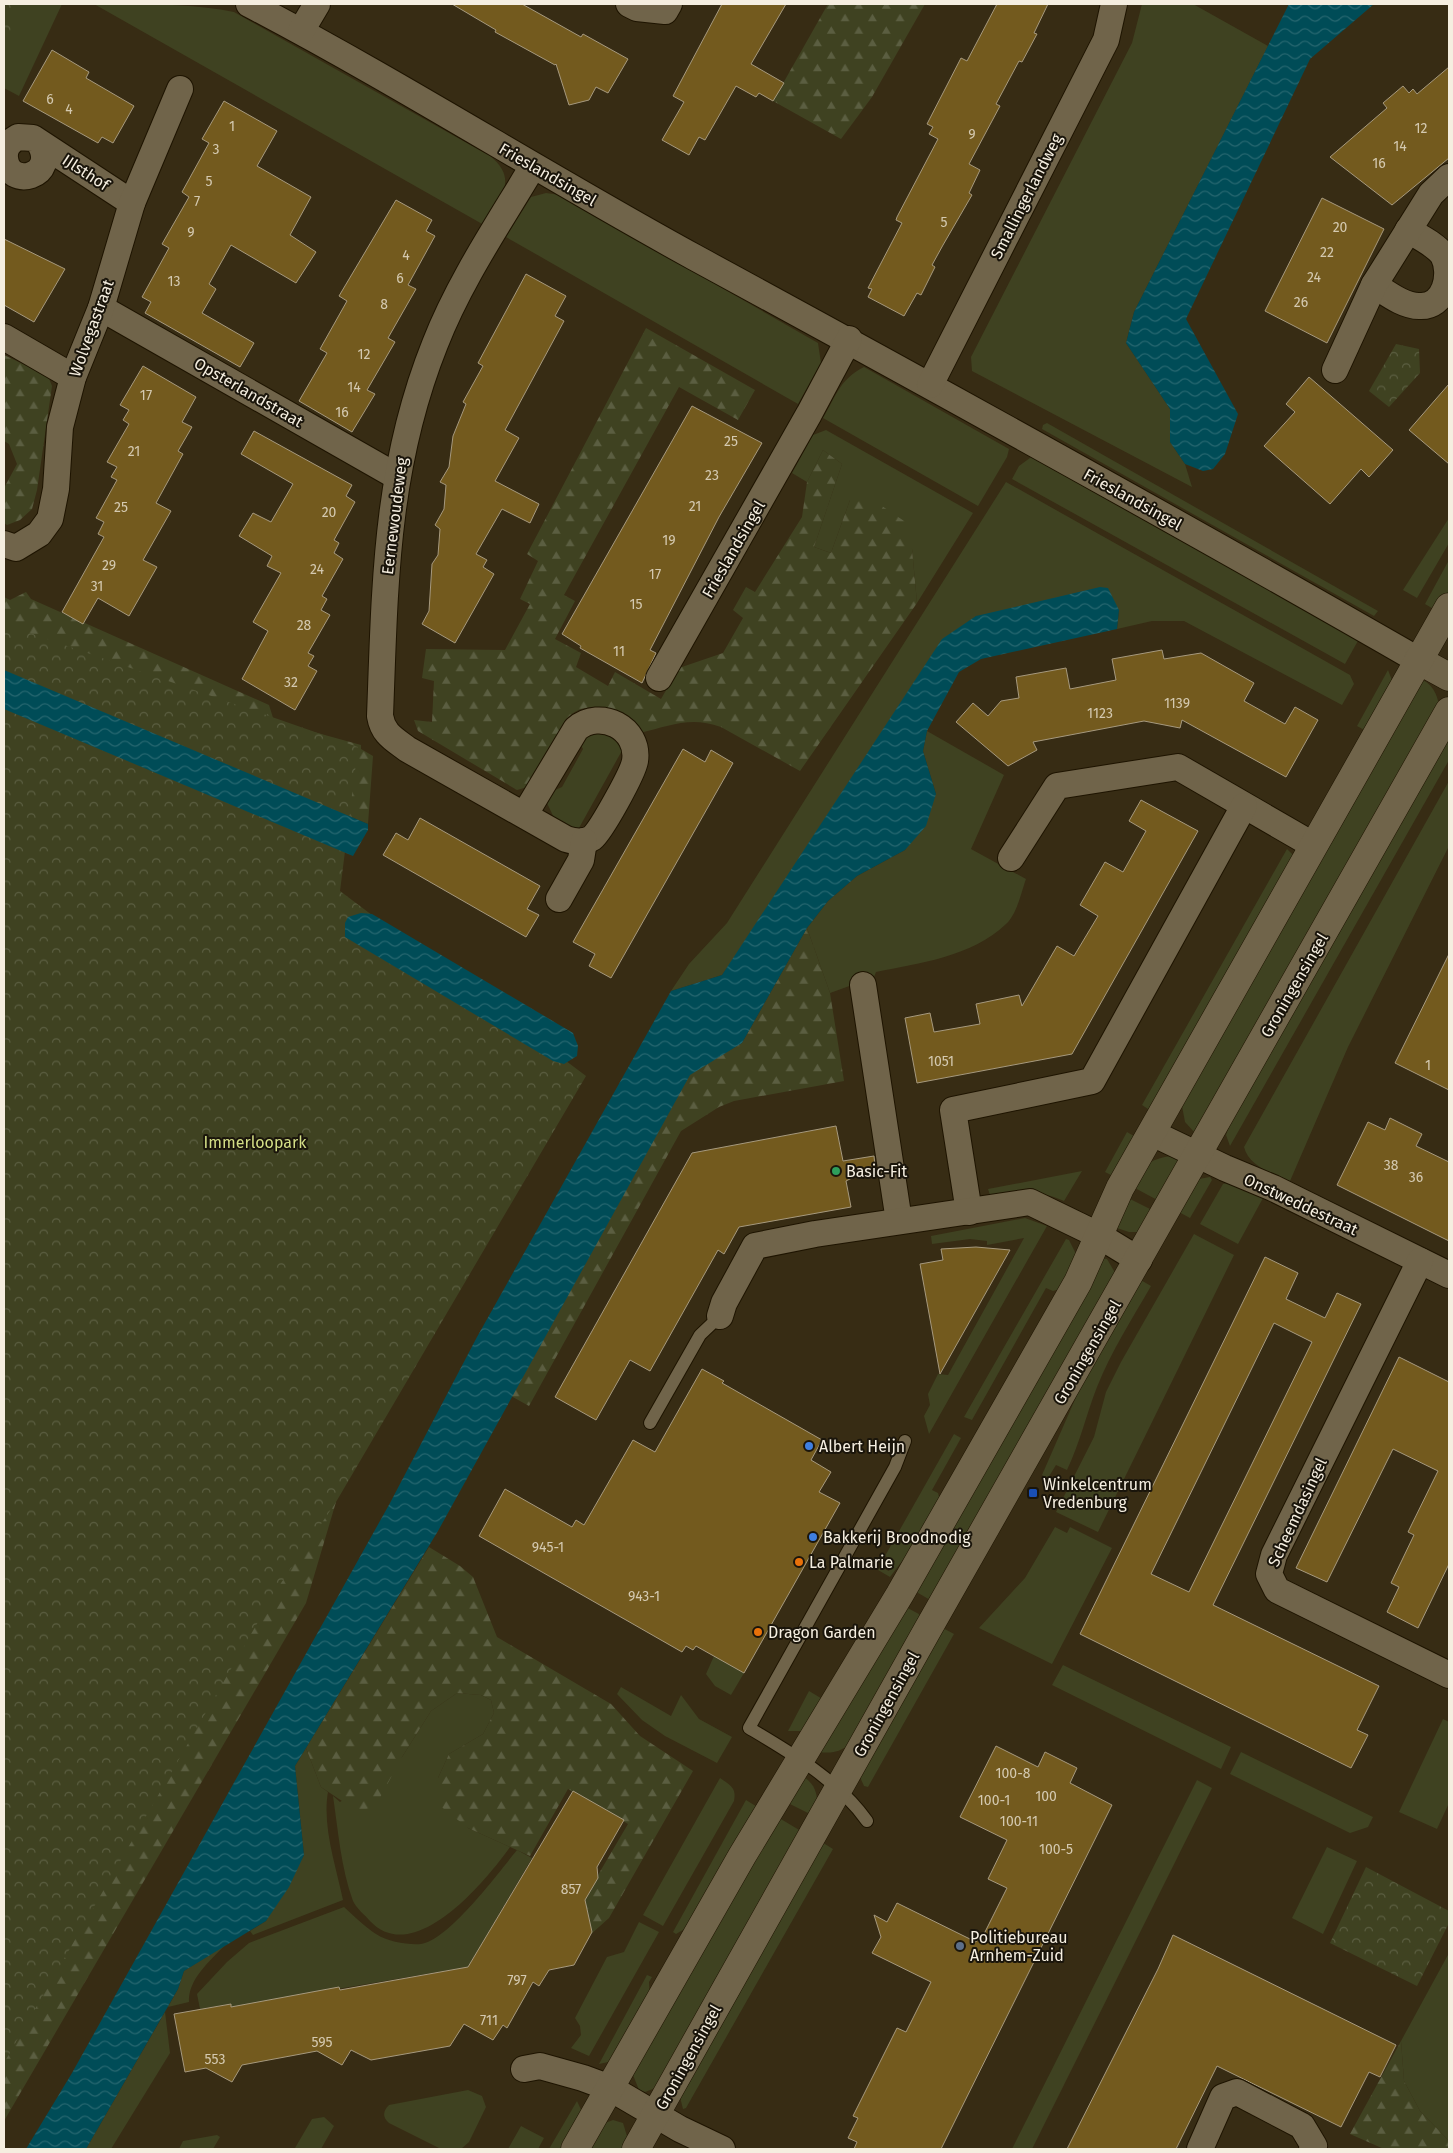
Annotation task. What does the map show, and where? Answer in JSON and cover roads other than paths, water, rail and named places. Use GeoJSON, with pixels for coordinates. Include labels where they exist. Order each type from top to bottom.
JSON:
{"type":"FeatureCollection","features":[{"type":"Feature","properties":{"kind":"street","name":"Frieslandsingel"},"geometry":{"type":"LineString","coordinates":[[249,4],[301,31],[533,166],[695,257],[930,384],[1418,660]]}},
{"type":"Feature","properties":{"kind":"street"},"geometry":{"type":"LineString","coordinates":[[301,31],[317,4]]}},
{"type":"Feature","properties":{"kind":"street"},"geometry":{"type":"LineString","coordinates":[[629,4],[636,8],[665,10],[669,4]]}},
{"type":"Feature","properties":{"kind":"street","name":"Smallingerlandweg"},"geometry":{"type":"LineString","coordinates":[[930,384],[1106,40],[1114,4]]}},
{"type":"Feature","properties":{"kind":"street","name":"Wolvegastraat"},"geometry":{"type":"LineString","coordinates":[[4,544],[16,548],[39,534],[50,519],[56,489],[60,427],[73,377],[101,308],[132,202],[180,89]]}},
{"type":"Feature","properties":{"kind":"street","name":"IJlsthof"},"geometry":{"type":"LineString","coordinates":[[39,142],[45,151],[45,161],[40,170],[31,176],[21,176],[11,172],[5,164],[4,154],[11,140],[18,137],[33,138],[132,202]]}},
{"type":"Feature","properties":{"kind":"street","name":"Eernewoudeweg"},"geometry":{"type":"LineString","coordinates":[[533,166],[492,235],[435,342],[415,402],[396,476],[386,561],[380,716],[382,726],[387,734],[407,749],[525,814],[566,839],[584,841]]}},
{"type":"Feature","properties":{"kind":"street"},"geometry":{"type":"LineString","coordinates":[[1335,370],[1374,285],[1431,194],[1449,177]]}},
{"type":"Feature","properties":{"kind":"street"},"geometry":{"type":"LineString","coordinates":[[1374,285],[1408,304],[1420,306],[1429,305],[1443,294],[1449,280],[1449,269],[1442,254],[1408,230]]}},
{"type":"Feature","properties":{"kind":"street","name":"Opsterlandstraat"},"geometry":{"type":"LineString","coordinates":[[101,308],[396,476]]}},
{"type":"Feature","properties":{"kind":"street"},"geometry":{"type":"LineString","coordinates":[[4,338],[73,377]]}},
{"type":"Feature","properties":{"kind":"street","name":"Frieslandsingel"},"geometry":{"type":"LineString","coordinates":[[659,678],[809,414],[849,339]]}},
{"type":"Feature","properties":{"kind":"street"},"geometry":{"type":"LineString","coordinates":[[576,2149],[742,1856],[900,1594],[1078,1282],[1120,1188],[1449,606]]}},
{"type":"Feature","properties":{"kind":"street"},"geometry":{"type":"LineString","coordinates":[[1418,660],[1449,677]]}},
{"type":"Feature","properties":{"kind":"street","name":"Groningensingel"},"geometry":{"type":"LineString","coordinates":[[636,2149],[837,1790],[1449,710]]}},
{"type":"Feature","properties":{"kind":"street"},"geometry":{"type":"LineString","coordinates":[[525,814],[576,729],[583,723],[593,720],[612,722],[625,731],[631,740],[635,761],[632,771],[600,829],[592,838],[584,841],[581,860],[559,900]]}},
{"type":"Feature","properties":{"kind":"street"},"geometry":{"type":"LineString","coordinates":[[1011,858],[1057,786],[1178,767],[1313,845]]}},
{"type":"Feature","properties":{"kind":"street"},"geometry":{"type":"LineString","coordinates":[[969,1212],[953,1110],[1092,1081],[1244,806]]}},
{"type":"Feature","properties":{"kind":"street"},"geometry":{"type":"LineString","coordinates":[[863,985],[899,1221]]}},
{"type":"Feature","properties":{"kind":"street","name":"Onstweddestraat"},"geometry":{"type":"LineString","coordinates":[[1152,1133],[1273,1188],[1449,1275]]}},
{"type":"Feature","properties":{"kind":"street"},"geometry":{"type":"LineString","coordinates":[[720,1316],[724,1303],[756,1246],[899,1221],[1030,1202],[1098,1235],[1139,1260]]}},
{"type":"Feature","properties":{"kind":"street","name":"Scheemdasingel"},"geometry":{"type":"LineString","coordinates":[[1420,1261],[1274,1555],[1269,1574],[1277,1590],[1449,1675]]}},
{"type":"Feature","properties":{"kind":"street"},"geometry":{"type":"LineString","coordinates":[[524,2069],[540,2066],[610,2088],[656,2115],[722,2149]]}},
{"type":"Feature","properties":{"kind":"street"},"geometry":{"type":"LineString","coordinates":[[1200,2149],[1224,2097],[1237,2092],[1302,2126],[1314,2146],[1312,2149]]}},
{"type":"Feature","properties":{"kind":"lane"},"geometry":{"type":"LineString","coordinates":[[650,1423],[700,1335],[720,1316]]}},
{"type":"Feature","properties":{"kind":"lane"},"geometry":{"type":"LineString","coordinates":[[866,1821],[855,1803],[802,1759],[749,1728],[895,1467],[905,1441]]}},
{"type":"Feature","properties":{"kind":"water"},"geometry":{"type":"Polygon","coordinates":[[[1289,4],[1374,4],[1310,59],[1186,319],[1238,414],[1225,454],[1213,469],[1203,471],[1185,464],[1170,442],[1170,409],[1126,343],[1134,312],[1289,4]]]}},
{"type":"Feature","properties":{"kind":"water"},"geometry":{"type":"Polygon","coordinates":[[[1100,587],[1108,588],[1119,610],[1117,629],[981,659],[959,672],[927,731],[923,751],[936,794],[926,826],[905,850],[857,876],[828,901],[807,928],[742,1043],[690,1075],[438,1531],[295,1766],[304,1855],[289,1887],[266,1921],[184,1971],[178,1989],[86,2149],[26,2149],[72,2073],[390,1503],[477,1337],[671,991],[722,975],[942,639],[976,616],[1100,587]]]}},
{"type":"Feature","properties":{"kind":"water"},"geometry":{"type":"Polygon","coordinates":[[[4,670],[368,824],[368,830],[353,856],[4,709],[4,670]]]}},
{"type":"Feature","properties":{"kind":"water"},"geometry":{"type":"Polygon","coordinates":[[[361,913],[372,914],[573,1033],[578,1046],[577,1056],[564,1064],[553,1061],[345,937],[345,923],[348,917],[361,913]]]}},
{"type":"Feature","properties":{"kind":"place","name":"Basic-Fit"},"geometry":{"type":"Point","coordinates":[836,1171]}},
{"type":"Feature","properties":{"kind":"place","name":"Albert Heijn"},"geometry":{"type":"Point","coordinates":[809,1446]}},
{"type":"Feature","properties":{"kind":"place","name":"Winkelcentrum Vredenburg"},"geometry":{"type":"Point","coordinates":[1033,1493]}},
{"type":"Feature","properties":{"kind":"place","name":"Bakkerij Broodnodig"},"geometry":{"type":"Point","coordinates":[813,1537]}},
{"type":"Feature","properties":{"kind":"place","name":"La Palmarie"},"geometry":{"type":"Point","coordinates":[799,1562]}},
{"type":"Feature","properties":{"kind":"place","name":"Dragon Garden"},"geometry":{"type":"Point","coordinates":[758,1632]}},
{"type":"Feature","properties":{"kind":"place","name":"Politiebureau Arnhem-Zuid"},"geometry":{"type":"Point","coordinates":[960,1946]}},
{"type":"Feature","properties":{"kind":"park label","name":"Immerloopark"},"geometry":{"type":"Point","coordinates":[255,1142]}}]}
